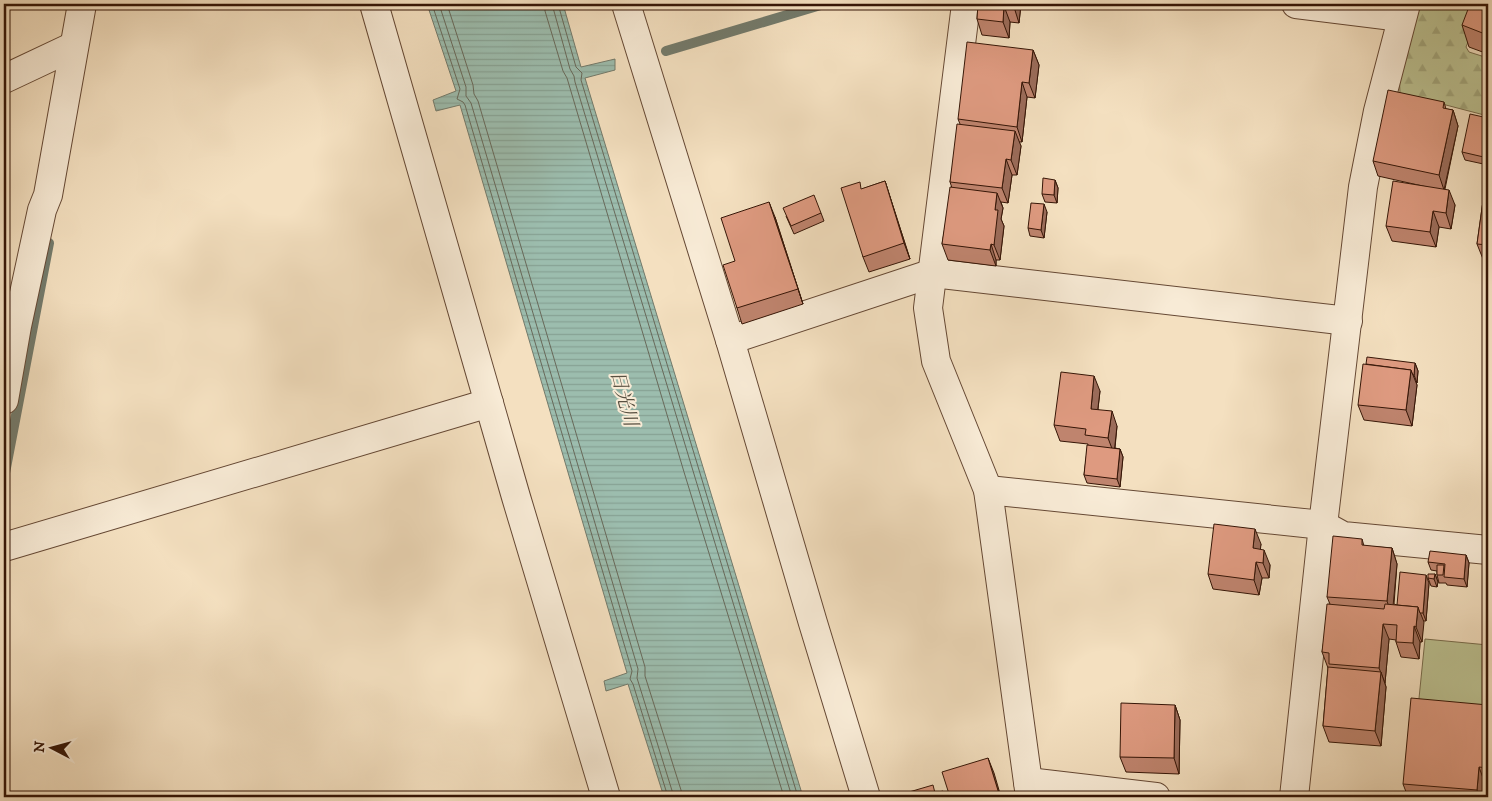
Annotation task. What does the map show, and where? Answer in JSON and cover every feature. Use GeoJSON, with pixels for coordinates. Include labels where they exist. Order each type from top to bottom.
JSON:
{"type":"FeatureCollection","features":[{"type":"Feature","properties":{"kind":"street"},"geometry":{"type":"LineString","coordinates":[[4,400],[9,345],[42,210],[48,195],[82,4]]}},
{"type":"Feature","properties":{"kind":"street"},"geometry":{"type":"LineString","coordinates":[[374,4],[489,403],[606,797]]}},
{"type":"Feature","properties":{"kind":"street"},"geometry":{"type":"LineString","coordinates":[[626,4],[730,340],[812,623],[866,797]]}},
{"type":"Feature","properties":{"kind":"street"},"geometry":{"type":"LineString","coordinates":[[966,4],[928,308],[936,361],[988,490],[1029,790],[1156,797]]}},
{"type":"Feature","properties":{"kind":"street"},"geometry":{"type":"LineString","coordinates":[[1294,797],[1363,186],[1378,111],[1404,10],[1296,4]]}},
{"type":"Feature","properties":{"kind":"street"},"geometry":{"type":"LineString","coordinates":[[4,79],[74,46]]}},
{"type":"Feature","properties":{"kind":"street"},"geometry":{"type":"LineString","coordinates":[[730,340],[933,273],[1348,321]]}},
{"type":"Feature","properties":{"kind":"street"},"geometry":{"type":"LineString","coordinates":[[4,547],[489,403]]}},
{"type":"Feature","properties":{"kind":"street"},"geometry":{"type":"LineString","coordinates":[[988,490],[1324,525],[1343,536],[1488,550]]}},
{"type":"Feature","properties":{"kind":"green space"},"geometry":{"type":"Polygon","coordinates":[[[1421,4],[1471,4],[1481,10],[1466,47],[1469,52],[1488,58],[1488,116],[1400,93],[1399,71],[1410,24],[1421,4]]]}},
{"type":"Feature","properties":{"kind":"green space"},"geometry":{"type":"Polygon","coordinates":[[[1425,639],[1488,645],[1488,723],[1417,718],[1425,639]]]}},
{"type":"Feature","properties":{"kind":"water","name":"日光川"},"geometry":{"type":"Polygon","coordinates":[[[427,4],[563,4],[581,67],[615,59],[615,70],[585,78],[803,797],[664,797],[628,684],[606,691],[604,681],[627,673],[460,105],[436,111],[433,100],[456,91],[427,4]]]}},
{"type":"Feature","properties":{"kind":"building"},"geometry":{"type":"Polygon","coordinates":[[[978,4],[1014,4],[1014,7],[1004,6],[1003,22],[977,19],[978,4]]]}},
{"type":"Feature","properties":{"kind":"building"},"geometry":{"type":"Polygon","coordinates":[[[1470,4],[1488,4],[1488,26],[1485,34],[1462,25],[1470,4]]]}},
{"type":"Feature","properties":{"kind":"building"},"geometry":{"type":"Polygon","coordinates":[[[967,42],[1033,50],[1029,83],[1022,82],[1017,127],[958,119],[967,42]]]}},
{"type":"Feature","properties":{"kind":"building"},"geometry":{"type":"Polygon","coordinates":[[[1388,90],[1444,102],[1443,108],[1453,110],[1439,175],[1373,161],[1388,90]]]}},
{"type":"Feature","properties":{"kind":"building"},"geometry":{"type":"Polygon","coordinates":[[[1470,114],[1488,118],[1488,158],[1462,152],[1470,114]]]}},
{"type":"Feature","properties":{"kind":"building"},"geometry":{"type":"Polygon","coordinates":[[[957,124],[1015,131],[1011,160],[1006,159],[1002,188],[950,182],[957,124]]]}},
{"type":"Feature","properties":{"kind":"building"},"geometry":{"type":"Polygon","coordinates":[[[1488,165],[1488,245],[1477,244],[1488,165]]]}},
{"type":"Feature","properties":{"kind":"building"},"geometry":{"type":"Polygon","coordinates":[[[1043,178],[1055,180],[1054,195],[1042,194],[1043,178]]]}},
{"type":"Feature","properties":{"kind":"building"},"geometry":{"type":"Polygon","coordinates":[[[885,181],[904,243],[863,257],[841,188],[860,182],[861,189],[885,181]]]}},
{"type":"Feature","properties":{"kind":"building"},"geometry":{"type":"Polygon","coordinates":[[[1393,181],[1449,190],[1446,213],[1433,211],[1430,232],[1386,226],[1393,181]]]}},
{"type":"Feature","properties":{"kind":"building"},"geometry":{"type":"Polygon","coordinates":[[[950,187],[997,193],[995,210],[998,210],[994,245],[991,244],[990,250],[942,244],[950,187]]]}},
{"type":"Feature","properties":{"kind":"building"},"geometry":{"type":"Polygon","coordinates":[[[814,195],[821,213],[791,226],[783,208],[814,195]]]}},
{"type":"Feature","properties":{"kind":"building"},"geometry":{"type":"Polygon","coordinates":[[[769,202],[798,289],[737,308],[723,265],[735,261],[721,218],[769,202]]]}},
{"type":"Feature","properties":{"kind":"building"},"geometry":{"type":"Polygon","coordinates":[[[1031,203],[1044,204],[1041,230],[1028,228],[1031,203]]]}},
{"type":"Feature","properties":{"kind":"building"},"geometry":{"type":"Polygon","coordinates":[[[1367,357],[1415,363],[1414,375],[1411,370],[1366,364],[1367,357]]]}},
{"type":"Feature","properties":{"kind":"building"},"geometry":{"type":"Polygon","coordinates":[[[1363,364],[1411,370],[1406,410],[1358,405],[1363,364]]]}},
{"type":"Feature","properties":{"kind":"building"},"geometry":{"type":"Polygon","coordinates":[[[1061,372],[1094,376],[1091,409],[1112,411],[1108,438],[1085,435],[1086,429],[1054,425],[1061,372]]]}},
{"type":"Feature","properties":{"kind":"building"},"geometry":{"type":"Polygon","coordinates":[[[1087,445],[1120,449],[1117,479],[1084,475],[1087,445]]]}},
{"type":"Feature","properties":{"kind":"building"},"geometry":{"type":"Polygon","coordinates":[[[1214,524],[1255,529],[1253,548],[1264,550],[1263,563],[1256,562],[1254,580],[1208,574],[1214,524]]]}},
{"type":"Feature","properties":{"kind":"building"},"geometry":{"type":"Polygon","coordinates":[[[1333,536],[1362,539],[1362,545],[1392,548],[1387,601],[1327,597],[1333,536]]]}},
{"type":"Feature","properties":{"kind":"building"},"geometry":{"type":"Polygon","coordinates":[[[1430,551],[1466,555],[1464,579],[1444,577],[1445,564],[1428,562],[1430,551]]]}},
{"type":"Feature","properties":{"kind":"building"},"geometry":{"type":"Polygon","coordinates":[[[1437,565],[1444,565],[1443,575],[1437,575],[1437,565]]]}},
{"type":"Feature","properties":{"kind":"building"},"geometry":{"type":"Polygon","coordinates":[[[1400,572],[1426,575],[1423,613],[1420,613],[1418,607],[1397,605],[1400,572]]]}},
{"type":"Feature","properties":{"kind":"building"},"geometry":{"type":"Polygon","coordinates":[[[1428,574],[1435,574],[1434,579],[1428,578],[1428,574]]]}},
{"type":"Feature","properties":{"kind":"building"},"geometry":{"type":"Polygon","coordinates":[[[1327,604],[1384,609],[1385,604],[1418,607],[1413,643],[1396,642],[1397,625],[1383,624],[1379,668],[1329,664],[1329,653],[1322,652],[1327,604]]]}},
{"type":"Feature","properties":{"kind":"building"},"geometry":{"type":"Polygon","coordinates":[[[1328,667],[1381,672],[1375,731],[1323,726],[1328,667]]]}},
{"type":"Feature","properties":{"kind":"building"},"geometry":{"type":"Polygon","coordinates":[[[1411,698],[1488,705],[1488,768],[1479,767],[1477,790],[1403,784],[1411,698]]]}},
{"type":"Feature","properties":{"kind":"building"},"geometry":{"type":"Polygon","coordinates":[[[1121,703],[1175,705],[1174,758],[1120,757],[1121,703]]]}},
{"type":"Feature","properties":{"kind":"building"},"geometry":{"type":"Polygon","coordinates":[[[988,758],[1000,797],[950,797],[942,772],[988,758]]]}},
{"type":"Feature","properties":{"kind":"building"},"geometry":{"type":"Polygon","coordinates":[[[933,785],[935,793],[943,791],[945,797],[892,797],[933,785]]]}},
{"type":"Feature","properties":{"kind":"waterway"},"geometry":{"type":"LineString","coordinates":[[666,51],[824,4]]}},
{"type":"Feature","properties":{"kind":"waterway"},"geometry":{"type":"LineString","coordinates":[[4,478],[49,243]]}}]}
